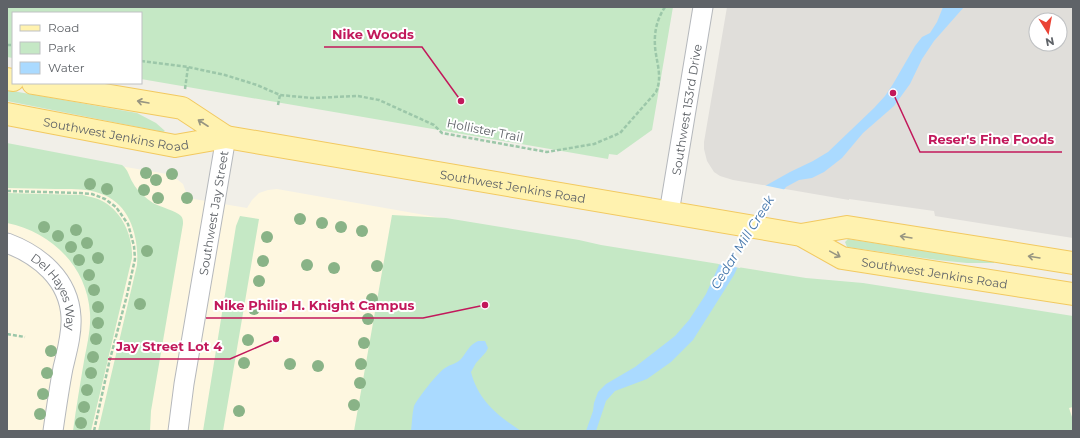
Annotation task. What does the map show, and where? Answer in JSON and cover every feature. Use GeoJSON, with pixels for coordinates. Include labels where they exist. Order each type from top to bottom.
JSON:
{"type":"FeatureCollection","features":[{"type":"Feature","properties":{"kind":"main road","name":"Southwest Jenkins Road"},"geometry":{"type":"LineString","coordinates":[[39,84],[182,108],[226,137]]}},
{"type":"Feature","properties":{"kind":"main road","name":"Southwest Jenkins Road"},"geometry":{"type":"LineString","coordinates":[[7,114],[175,146],[226,137],[801,235],[842,258],[1073,294]]}},
{"type":"Feature","properties":{"kind":"main road","name":"Southwest Jenkins Road"},"geometry":{"type":"LineString","coordinates":[[801,235],[847,227],[1073,263]]}},
{"type":"Feature","properties":{"kind":"street","name":"Southwest 153rd Drive"},"geometry":{"type":"LineString","coordinates":[[669,213],[703,7]]}},
{"type":"Feature","properties":{"kind":"street","name":"Southwest Jay Street"},"geometry":{"type":"LineString","coordinates":[[178,431],[184,384],[226,137]]}},
{"type":"Feature","properties":{"kind":"street","name":"Del Hayes Way"},"geometry":{"type":"LineString","coordinates":[[7,243],[24,250],[39,259],[57,278],[68,299],[71,316],[70,334],[53,431]]}},
{"type":"Feature","properties":{"kind":"path","name":"Hollister Trail"},"geometry":{"type":"LineString","coordinates":[[142,61],[188,67],[225,75],[257,85],[280,95],[301,98],[358,96],[379,100],[434,125],[442,133],[547,152],[594,144],[620,133],[656,92],[660,77],[655,47],[655,30],[659,15],[665,7]]}},
{"type":"Feature","properties":{"kind":"path"},"geometry":{"type":"LineString","coordinates":[[185,89],[188,67]]}},
{"type":"Feature","properties":{"kind":"path"},"geometry":{"type":"LineString","coordinates":[[278,105],[280,95]]}},
{"type":"Feature","properties":{"kind":"path"},"geometry":{"type":"LineString","coordinates":[[7,191],[92,194],[105,199],[116,207],[128,224],[134,246],[135,259],[94,431]]}},
{"type":"Feature","properties":{"kind":"path"},"geometry":{"type":"LineString","coordinates":[[7,334],[24,337]]}},
{"type":"Feature","properties":{"kind":"shaded area"},"geometry":{"type":"Polygon","coordinates":[[[727,7],[1073,7],[1073,238],[935,216],[934,211],[849,200],[733,180],[720,176],[714,172],[707,161],[704,149],[727,7]]]}},
{"type":"Feature","properties":{"kind":"shaded area"},"geometry":{"type":"Polygon","coordinates":[[[7,147],[167,174],[173,176],[183,184],[188,198],[247,208],[259,193],[277,189],[595,245],[1073,323],[1073,431],[7,431],[7,147]]]}},
{"type":"Feature","properties":{"kind":"green space"},"geometry":{"type":"Polygon","coordinates":[[[7,7],[673,7],[652,130],[617,155],[609,154],[608,159],[142,79],[142,12],[12,12],[12,58],[7,57],[7,7]]]}},
{"type":"Feature","properties":{"kind":"green space"},"geometry":{"type":"Polygon","coordinates":[[[7,90],[137,113],[156,123],[165,131],[163,132],[7,101],[7,90]]]}},
{"type":"Feature","properties":{"kind":"green space"},"geometry":{"type":"Polygon","coordinates":[[[7,143],[122,165],[139,192],[153,203],[176,212],[182,218],[183,224],[151,411],[150,431],[98,431],[137,265],[135,234],[127,215],[113,200],[92,191],[74,189],[7,188],[7,143]]]}},
{"type":"Feature","properties":{"kind":"green space"},"geometry":{"type":"Polygon","coordinates":[[[7,193],[83,195],[97,199],[104,202],[117,212],[129,234],[132,258],[91,431],[73,431],[90,325],[90,313],[87,296],[82,280],[74,266],[52,243],[38,234],[7,223],[7,193]]]}},
{"type":"Feature","properties":{"kind":"green space"},"geometry":{"type":"Polygon","coordinates":[[[392,215],[446,218],[806,278],[863,283],[1073,316],[1073,407],[1069,408],[1073,417],[1073,431],[354,431],[392,215]]]}},
{"type":"Feature","properties":{"kind":"green space"},"geometry":{"type":"Polygon","coordinates":[[[240,216],[259,219],[223,431],[203,431],[236,226],[240,216]]]}},
{"type":"Feature","properties":{"kind":"green space"},"geometry":{"type":"Polygon","coordinates":[[[848,239],[994,263],[967,263],[937,260],[847,247],[845,242],[848,239]]]}},
{"type":"Feature","properties":{"kind":"water","name":"Cedar Mill Creek"},"geometry":{"type":"Polygon","coordinates":[[[943,7],[964,7],[934,41],[922,59],[910,84],[894,106],[863,133],[842,158],[824,172],[812,178],[799,180],[786,187],[767,212],[745,251],[734,275],[693,340],[671,362],[647,379],[615,391],[606,401],[596,431],[586,431],[598,392],[606,384],[635,367],[675,336],[689,320],[706,294],[729,243],[765,186],[828,152],[874,108],[893,84],[915,46],[922,37],[930,33],[937,22],[943,7]]]}},
{"type":"Feature","properties":{"kind":"water"},"geometry":{"type":"Polygon","coordinates":[[[478,341],[485,341],[488,348],[471,372],[474,382],[490,406],[504,419],[521,431],[411,431],[414,406],[423,392],[442,370],[459,361],[470,347],[478,341]]]}},
{"type":"Feature","properties":{"kind":"pier"},"geometry":{"type":"Polygon","coordinates":[[[763,185],[787,190],[769,213],[747,252],[740,268],[718,264],[727,242],[750,201],[763,185]]]}},
{"type":"Feature","properties":{"kind":"place","name":"Reser's Fine Foods"},"geometry":{"type":"Point","coordinates":[893,93]}},
{"type":"Feature","properties":{"kind":"place","name":"Nike Woods"},"geometry":{"type":"Point","coordinates":[461,101]}},
{"type":"Feature","properties":{"kind":"place","name":"Nike Philip H. Knight Campus"},"geometry":{"type":"Point","coordinates":[485,305]}},
{"type":"Feature","properties":{"kind":"place","name":"Jay Street Lot 4"},"geometry":{"type":"Point","coordinates":[276,339]}}]}
